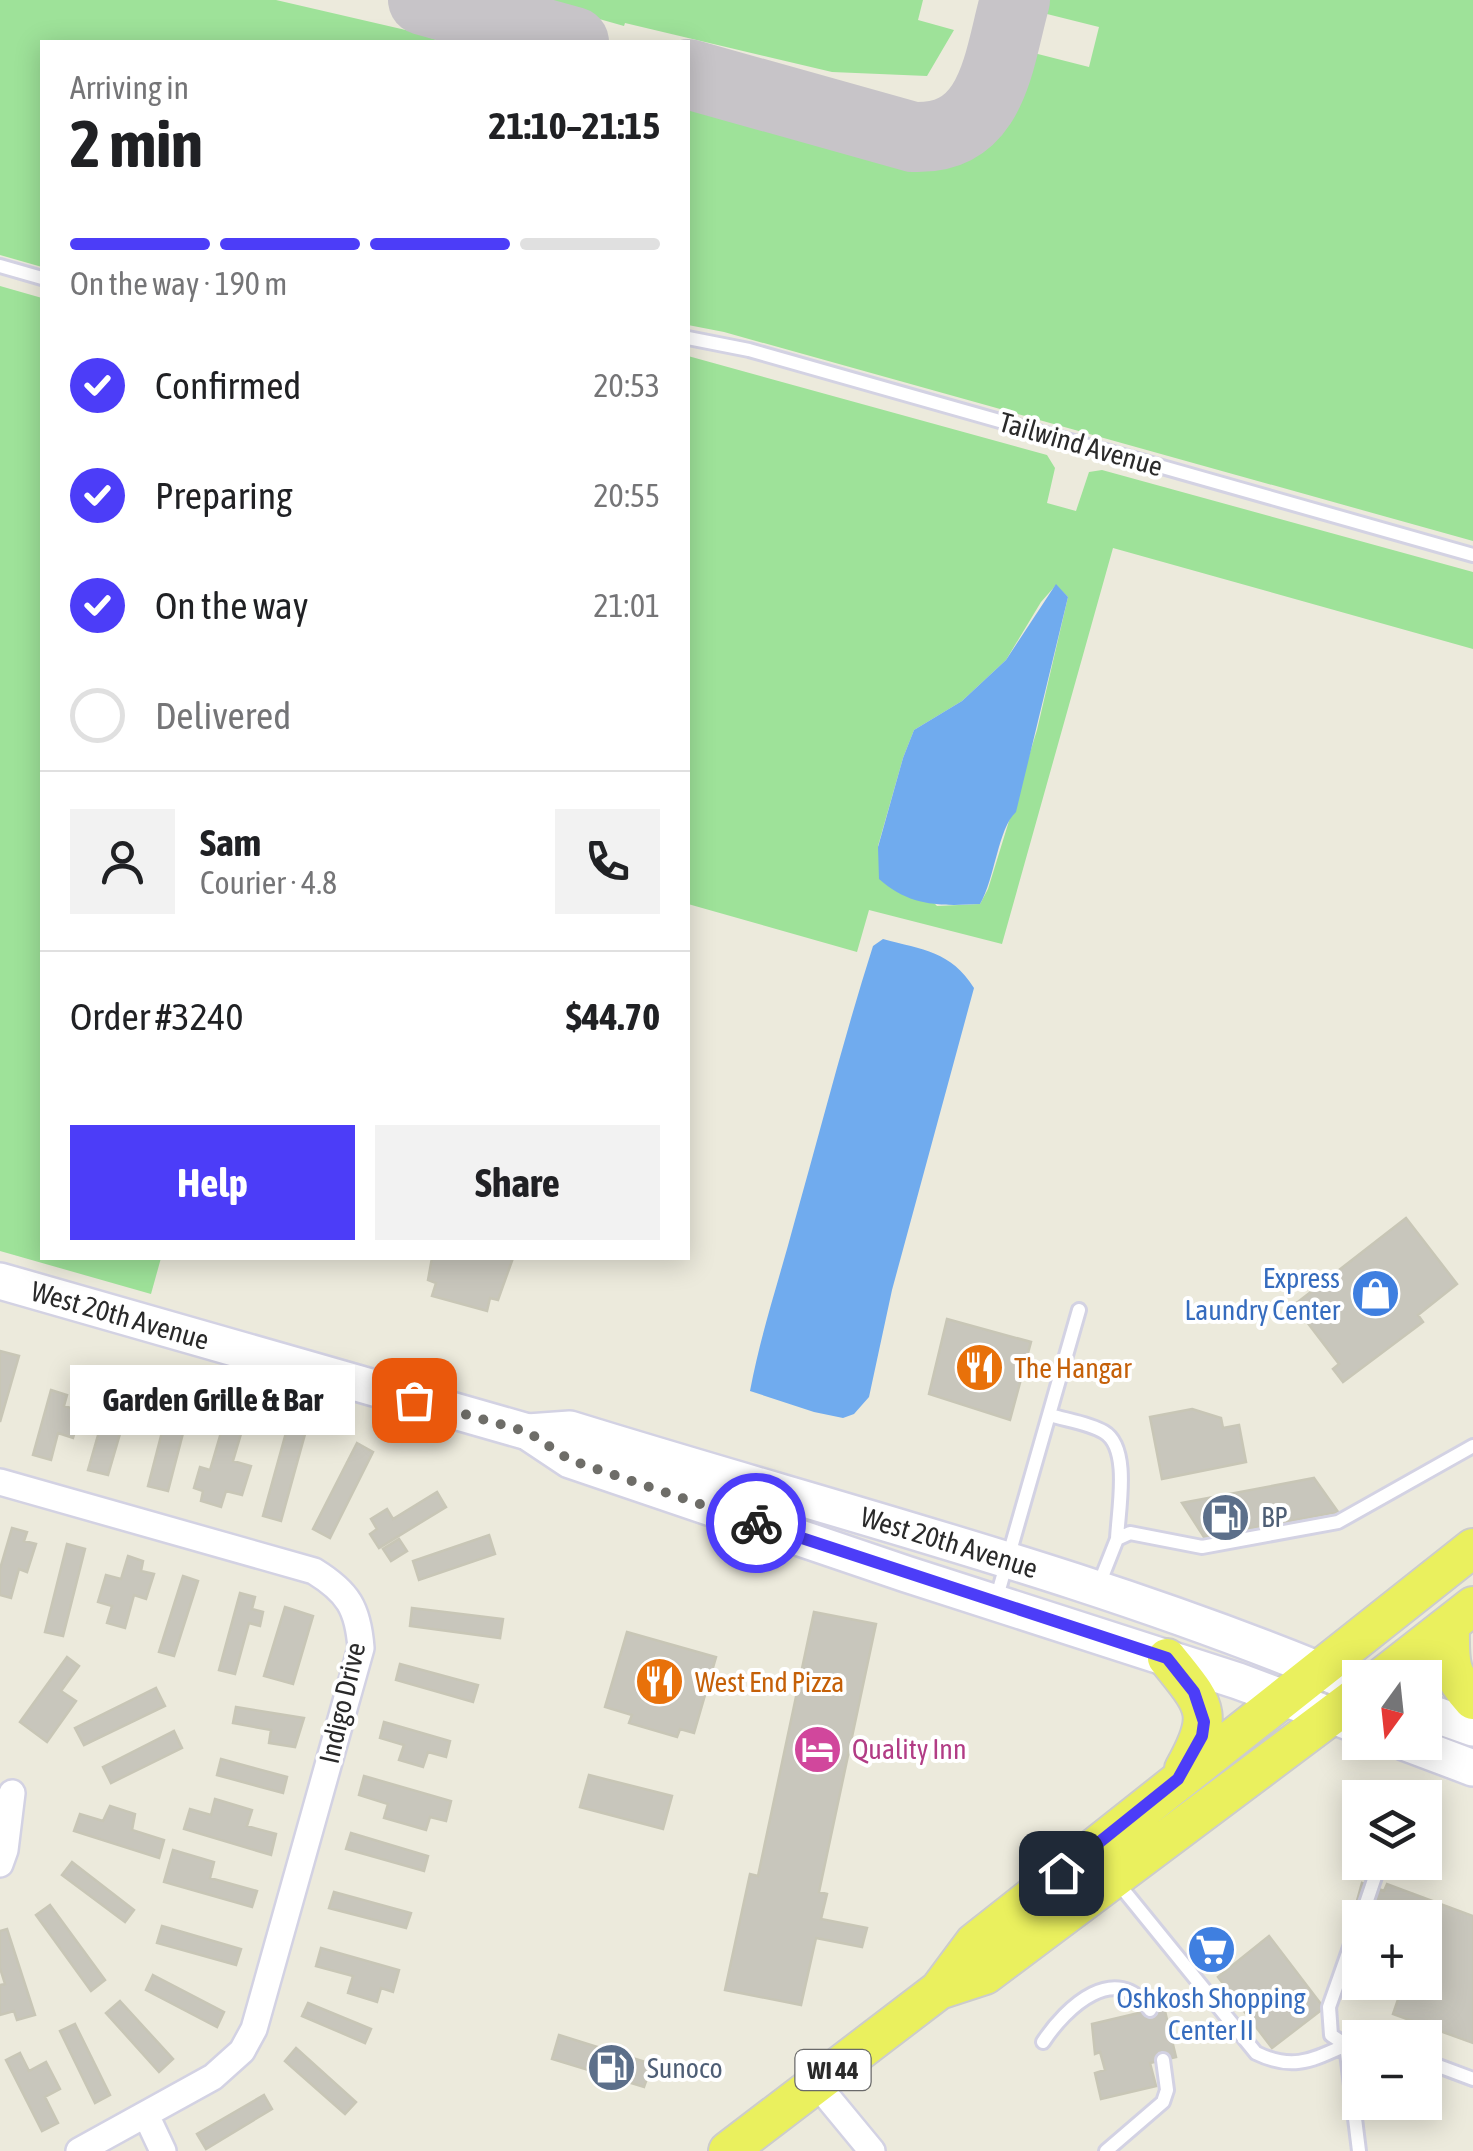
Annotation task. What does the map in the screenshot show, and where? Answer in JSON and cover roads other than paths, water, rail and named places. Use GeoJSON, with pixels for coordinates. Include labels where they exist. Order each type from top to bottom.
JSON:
{"type":"FeatureCollection","features":[{"type":"Feature","properties":{"kind":"main road","name":"West 20th Avenue"},"geometry":{"type":"LineString","coordinates":[[0,1281],[528,1432],[570,1460],[1283,1698],[1342,1705]]}},
{"type":"Feature","properties":{"kind":"main road","name":"West 20th Avenue"},"geometry":{"type":"LineString","coordinates":[[528,1432],[570,1429],[1097,1590],[1318,1669],[1342,1694]]}},
{"type":"Feature","properties":{"kind":"main road","name":"WI 44"},"geometry":{"type":"LineString","coordinates":[[728,2151],[940,1990],[974,1943],[1473,1548]]}},
{"type":"Feature","properties":{"kind":"main road"},"geometry":{"type":"LineString","coordinates":[[1404,1660],[1461,1615]]}},
{"type":"Feature","properties":{"kind":"main road"},"geometry":{"type":"LineString","coordinates":[[1461,1615],[1450,1665],[1456,1681],[1473,1700]]}},
{"type":"Feature","properties":{"kind":"main road"},"geometry":{"type":"LineString","coordinates":[[1167,1658],[1194,1692],[1204,1722],[1202,1736],[1178,1779]]}},
{"type":"Feature","properties":{"kind":"main road","name":"WI 44"},"geometry":{"type":"LineString","coordinates":[[940,1990],[986,1975],[1342,1714]]}},
{"type":"Feature","properties":{"kind":"main road"},"geometry":{"type":"LineString","coordinates":[[1442,1716],[1473,1728]]}},
{"type":"Feature","properties":{"kind":"main road"},"geometry":{"type":"LineString","coordinates":[[1442,1756],[1473,1768]]}},
{"type":"Feature","properties":{"kind":"street","name":"Indigo Drive"},"geometry":{"type":"LineString","coordinates":[[0,1482],[314,1572],[336,1584],[352,1604],[359,1622],[361,1648],[254,2029],[242,2051],[225,2068],[85,2150]]}},
{"type":"Feature","properties":{"kind":"street"},"geometry":{"type":"LineString","coordinates":[[0,1864],[12,1793]]}},
{"type":"Feature","properties":{"kind":"street"},"geometry":{"type":"LineString","coordinates":[[815,2082],[872,2151]]}},
{"type":"Feature","properties":{"kind":"street"},"geometry":{"type":"LineString","coordinates":[[146,2115],[163,2151]]}},
{"type":"Feature","properties":{"kind":"lane"},"geometry":{"type":"LineString","coordinates":[[0,266],[40,277]]}},
{"type":"Feature","properties":{"kind":"lane","name":"Tailwind Avenue"},"geometry":{"type":"LineString","coordinates":[[690,338],[748,350],[1473,554]]}},
{"type":"Feature","properties":{"kind":"lane"},"geometry":{"type":"LineString","coordinates":[[996,1602],[1079,1310]]}},
{"type":"Feature","properties":{"kind":"lane"},"geometry":{"type":"LineString","coordinates":[[1050,1415],[1104,1432],[1117,1445],[1121,1463],[1117,1539],[1097,1590]]}},
{"type":"Feature","properties":{"kind":"lane"},"geometry":{"type":"LineString","coordinates":[[1117,1539],[1130,1533],[1202,1546],[1338,1522],[1473,1446]]}},
{"type":"Feature","properties":{"kind":"lane"},"geometry":{"type":"LineString","coordinates":[[1116,1880],[1256,2053],[1271,2060],[1303,2064],[1342,2050]]}},
{"type":"Feature","properties":{"kind":"lane"},"geometry":{"type":"LineString","coordinates":[[1342,1970],[1329,2007],[1331,2034],[1342,2040]]}},
{"type":"Feature","properties":{"kind":"lane"},"geometry":{"type":"LineString","coordinates":[[1043,2042],[1056,2022],[1096,1992],[1130,1990],[1150,2010]]}},
{"type":"Feature","properties":{"kind":"lane"},"geometry":{"type":"LineString","coordinates":[[1106,2151],[1162,2102],[1168,2090],[1163,2060]]}},
{"type":"Feature","properties":{"kind":"lane"},"geometry":{"type":"LineString","coordinates":[[1442,2067],[1473,2079]]}},
{"type":"Feature","properties":{"kind":"lane"},"geometry":{"type":"LineString","coordinates":[[1357,2120],[1359,2151]]}},
{"type":"Feature","properties":{"kind":"water"},"geometry":{"type":"Polygon","coordinates":[[[1056,584],[1068,597],[1016,812],[1005,830],[980,904],[939,904],[902,895],[879,879],[878,847],[914,730],[962,701],[1006,660],[1056,584]]]}},
{"type":"Feature","properties":{"kind":"water"},"geometry":{"type":"Polygon","coordinates":[[[883,939],[946,959],[974,988],[892,1290],[869,1397],[854,1414],[843,1418],[750,1391],[852,1014],[873,946],[883,939]]]}},
{"type":"Feature","properties":{"kind":"place","name":"Express Laundry Center"},"geometry":{"type":"Point","coordinates":[1375,1294]}},
{"type":"Feature","properties":{"kind":"place","name":"The Hangar"},"geometry":{"type":"Point","coordinates":[979,1368]}},
{"type":"Feature","properties":{"kind":"place","name":"Garden Grille & Bar"},"geometry":{"type":"Point","coordinates":[414,1400]}},
{"type":"Feature","properties":{"kind":"place","name":"BP"},"geometry":{"type":"Point","coordinates":[1226,1517]}},
{"type":"Feature","properties":{"kind":"place","name":"West End Pizza"},"geometry":{"type":"Point","coordinates":[660,1682]}},
{"type":"Feature","properties":{"kind":"place","name":"Quality Inn"},"geometry":{"type":"Point","coordinates":[817,1749]}},
{"type":"Feature","properties":{"kind":"place","name":"Oshkosh Shopping Center II"},"geometry":{"type":"Point","coordinates":[1211,1950]}},
{"type":"Feature","properties":{"kind":"place","name":"Sunoco"},"geometry":{"type":"Point","coordinates":[612,2068]}}]}
